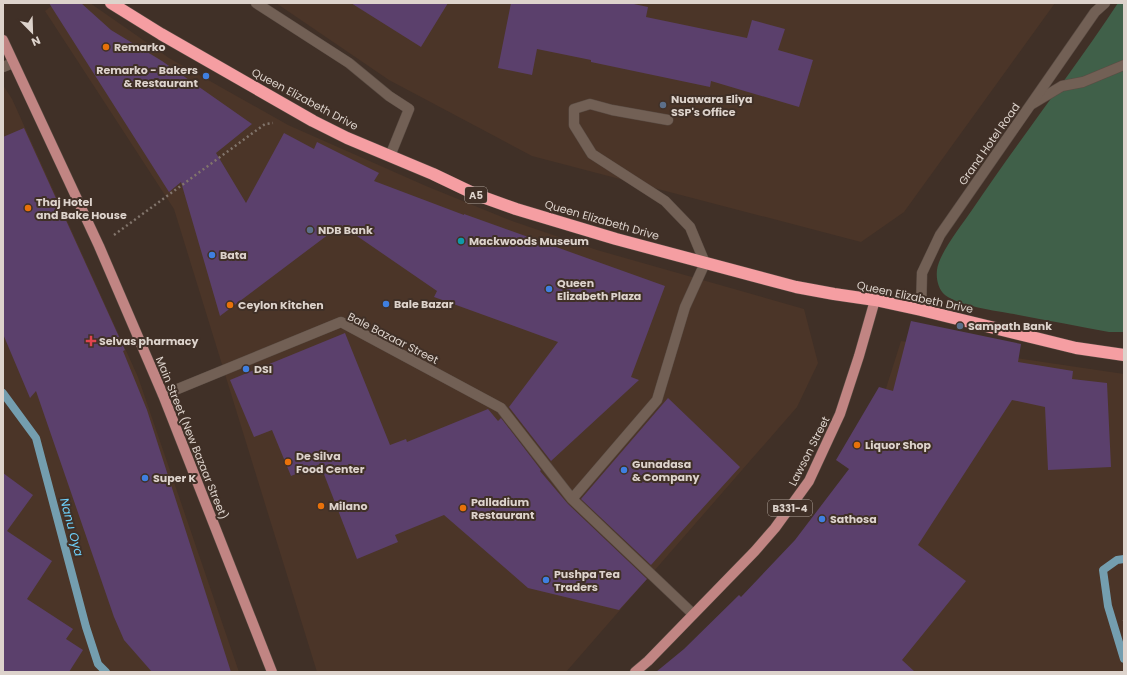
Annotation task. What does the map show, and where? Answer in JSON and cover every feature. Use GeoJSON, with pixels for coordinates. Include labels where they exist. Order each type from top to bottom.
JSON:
{"type":"FeatureCollection","features":[{"type":"Feature","properties":{"kind":"highway","name":"Queen Elizabeth Drive"},"geometry":{"type":"LineString","coordinates":[[111,3],[167,38],[313,121],[347,138],[433,174],[477,195],[616,239],[796,287],[876,300],[1076,348],[1124,355]]}},
{"type":"Feature","properties":{"kind":"main road","name":"Main Street (New Bazaar Street)"},"geometry":{"type":"LineString","coordinates":[[3,40],[99,246],[163,395],[272,672]]}},
{"type":"Feature","properties":{"kind":"main road","name":"Lawson Street"},"geometry":{"type":"LineString","coordinates":[[635,672],[736,570],[775,528],[809,481],[840,414],[876,300]]}},
{"type":"Feature","properties":{"kind":"street"},"geometry":{"type":"LineString","coordinates":[[256,3],[349,63],[389,96],[409,109],[390,156]]}},
{"type":"Feature","properties":{"kind":"street","name":"Grand Hotel Road"},"geometry":{"type":"LineString","coordinates":[[921,310],[922,273],[940,234],[1096,12],[1105,3]]}},
{"type":"Feature","properties":{"kind":"street"},"geometry":{"type":"LineString","coordinates":[[3,67],[13,63]]}},
{"type":"Feature","properties":{"kind":"street"},"geometry":{"type":"LineString","coordinates":[[1032,104],[1062,86],[1083,82],[1124,65]]}},
{"type":"Feature","properties":{"kind":"street"},"geometry":{"type":"LineString","coordinates":[[668,120],[612,110],[590,104],[574,110],[574,125],[592,154],[665,201],[690,227],[705,263],[685,306],[657,400],[572,499],[693,614]]}},
{"type":"Feature","properties":{"kind":"street","name":"Bale Bazaar Street"},"geometry":{"type":"LineString","coordinates":[[163,395],[341,322],[501,408],[572,499]]}},
{"type":"Feature","properties":{"kind":"path"},"geometry":{"type":"LineString","coordinates":[[99,246],[265,124],[279,123]]}},
{"type":"Feature","properties":{"kind":"shaded area"},"geometry":{"type":"Polygon","coordinates":[[[55,3],[90,3],[169,58],[288,125],[426,186],[512,221],[597,250],[804,309],[818,363],[797,407],[566,672],[317,672],[174,209],[45,11],[55,3]]]}},
{"type":"Feature","properties":{"kind":"shaded area"},"geometry":{"type":"Polygon","coordinates":[[[276,3],[1055,3],[904,212],[861,242],[532,156],[389,80],[276,3]]]}},
{"type":"Feature","properties":{"kind":"shaded area"},"geometry":{"type":"Polygon","coordinates":[[[3,85],[12,99],[138,377],[239,672],[3,672],[3,85]]]}},
{"type":"Feature","properties":{"kind":"shaded area"},"geometry":{"type":"Polygon","coordinates":[[[901,341],[1124,374],[1124,672],[682,672],[837,504],[876,420],[901,341]]]}},
{"type":"Feature","properties":{"kind":"green space"},"geometry":{"type":"Polygon","coordinates":[[[1118,3],[1124,3],[1124,332],[1109,332],[988,310],[951,299],[941,290],[937,277],[939,263],[946,248],[1118,3]]]}},
{"type":"Feature","properties":{"kind":"building"},"geometry":{"type":"Polygon","coordinates":[[[49,3],[81,3],[111,30],[162,61],[252,124],[216,153],[246,203],[284,133],[314,149],[317,142],[379,173],[374,181],[464,215],[665,286],[631,377],[639,380],[551,461],[509,407],[558,342],[434,297],[437,291],[341,225],[220,316],[181,182],[169,192],[49,3]]]}},
{"type":"Feature","properties":{"kind":"building"},"geometry":{"type":"Polygon","coordinates":[[[351,3],[448,3],[421,47],[351,3]]]}},
{"type":"Feature","properties":{"kind":"building"},"geometry":{"type":"Polygon","coordinates":[[[511,3],[629,3],[648,7],[646,17],[747,38],[752,20],[785,29],[778,50],[813,60],[799,107],[711,81],[710,87],[537,49],[532,75],[498,68],[511,3]]]}},
{"type":"Feature","properties":{"kind":"building"},"geometry":{"type":"Polygon","coordinates":[[[24,128],[125,350],[123,351],[147,410],[231,672],[152,672],[124,640],[114,617],[36,391],[30,398],[3,334],[3,137],[24,128]]]}},
{"type":"Feature","properties":{"kind":"building"},"geometry":{"type":"Polygon","coordinates":[[[911,321],[1021,344],[1018,362],[1073,371],[1072,379],[1107,383],[1111,467],[1048,470],[1045,407],[1012,400],[918,545],[966,581],[902,660],[915,672],[656,672],[684,649],[739,595],[741,597],[795,540],[849,469],[836,460],[879,387],[893,391],[911,321]]]}},
{"type":"Feature","properties":{"kind":"building"},"geometry":{"type":"Polygon","coordinates":[[[345,333],[390,445],[406,439],[407,442],[488,409],[498,421],[501,418],[541,470],[540,471],[568,504],[647,579],[619,610],[528,588],[444,515],[395,535],[398,542],[357,559],[320,464],[291,476],[272,430],[254,437],[230,380],[345,333]]]}},
{"type":"Feature","properties":{"kind":"building"},"geometry":{"type":"Polygon","coordinates":[[[668,398],[740,467],[651,565],[581,499],[668,398]]]}},
{"type":"Feature","properties":{"kind":"building"},"geometry":{"type":"Polygon","coordinates":[[[3,473],[33,495],[7,531],[52,561],[27,599],[73,629],[66,639],[83,650],[69,672],[3,672],[3,473]]]}},
{"type":"Feature","properties":{"kind":"waterway","name":"Nanu Oya"},"geometry":{"type":"LineString","coordinates":[[3,393],[36,438],[86,627],[98,664],[106,672]]}},
{"type":"Feature","properties":{"kind":"waterway","name":"Nanu Oya"},"geometry":{"type":"LineString","coordinates":[[1124,559],[1117,560],[1103,570],[1108,606],[1124,659]]}},
{"type":"Feature","properties":{"kind":"place","name":"Remarko"},"geometry":{"type":"Point","coordinates":[106,47]}},
{"type":"Feature","properties":{"kind":"place","name":"Remarko - Bakers & Restaurant"},"geometry":{"type":"Point","coordinates":[206,76]}},
{"type":"Feature","properties":{"kind":"place","name":"Nuawara Eliya SSP's Office"},"geometry":{"type":"Point","coordinates":[663,105]}},
{"type":"Feature","properties":{"kind":"place","name":"Thaj Hotel and Bake House"},"geometry":{"type":"Point","coordinates":[28,208]}},
{"type":"Feature","properties":{"kind":"place","name":"NDB Bank"},"geometry":{"type":"Point","coordinates":[310,230]}},
{"type":"Feature","properties":{"kind":"place","name":"Mackwoods Museum"},"geometry":{"type":"Point","coordinates":[461,241]}},
{"type":"Feature","properties":{"kind":"place","name":"Bata"},"geometry":{"type":"Point","coordinates":[212,255]}},
{"type":"Feature","properties":{"kind":"place","name":"Queen Elizabeth Plaza"},"geometry":{"type":"Point","coordinates":[549,289]}},
{"type":"Feature","properties":{"kind":"place","name":"Bale Bazar"},"geometry":{"type":"Point","coordinates":[386,304]}},
{"type":"Feature","properties":{"kind":"place","name":"Ceylon Kitchen"},"geometry":{"type":"Point","coordinates":[230,305]}},
{"type":"Feature","properties":{"kind":"place","name":"Sampath Bank"},"geometry":{"type":"Point","coordinates":[960,326]}},
{"type":"Feature","properties":{"kind":"place","name":"Selvas pharmacy"},"geometry":{"type":"Point","coordinates":[91,341]}},
{"type":"Feature","properties":{"kind":"place","name":"DSI"},"geometry":{"type":"Point","coordinates":[246,369]}},
{"type":"Feature","properties":{"kind":"place","name":"Liquor Shop"},"geometry":{"type":"Point","coordinates":[857,445]}},
{"type":"Feature","properties":{"kind":"place","name":"De Silva Food Center"},"geometry":{"type":"Point","coordinates":[288,462]}},
{"type":"Feature","properties":{"kind":"place","name":"Gunadasa & Company"},"geometry":{"type":"Point","coordinates":[624,470]}},
{"type":"Feature","properties":{"kind":"place","name":"Super K"},"geometry":{"type":"Point","coordinates":[145,478]}},
{"type":"Feature","properties":{"kind":"place","name":"Milano"},"geometry":{"type":"Point","coordinates":[321,506]}},
{"type":"Feature","properties":{"kind":"place","name":"Palladium Restaurant"},"geometry":{"type":"Point","coordinates":[463,508]}},
{"type":"Feature","properties":{"kind":"place","name":"Sathosa"},"geometry":{"type":"Point","coordinates":[822,519]}},
{"type":"Feature","properties":{"kind":"place","name":"Pushpa Tea Traders"},"geometry":{"type":"Point","coordinates":[546,580]}}]}
